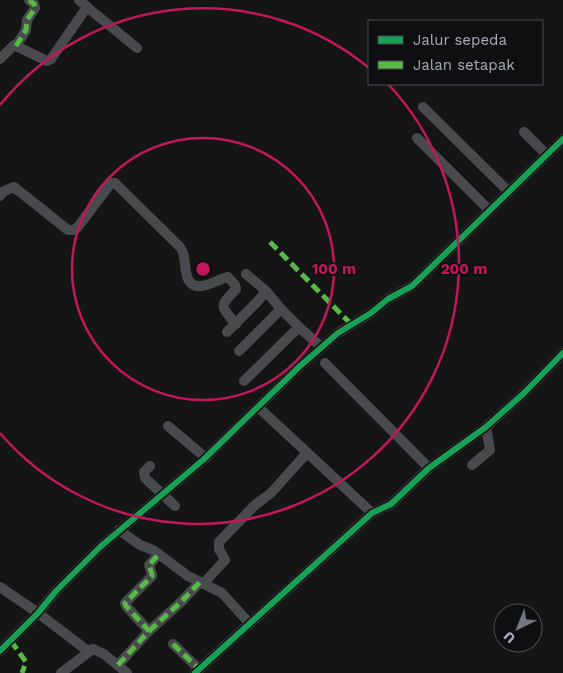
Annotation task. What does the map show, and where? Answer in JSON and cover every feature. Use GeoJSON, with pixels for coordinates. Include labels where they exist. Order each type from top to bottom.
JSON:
{"type":"FeatureCollection","features":[{"type":"Feature","properties":{"kind":"street"},"geometry":{"type":"LineString","coordinates":[[16,46],[26,30],[27,20],[35,8],[34,4],[29,0]]}},
{"type":"Feature","properties":{"kind":"street"},"geometry":{"type":"LineString","coordinates":[[0,59],[12,46],[16,46],[49,60],[83,4],[137,48]]}},
{"type":"Feature","properties":{"kind":"street"},"geometry":{"type":"LineString","coordinates":[[423,107],[508,191]]}},
{"type":"Feature","properties":{"kind":"street"},"geometry":{"type":"LineString","coordinates":[[524,132],[546,154]]}},
{"type":"Feature","properties":{"kind":"street"},"geometry":{"type":"LineString","coordinates":[[417,138],[489,210]]}},
{"type":"Feature","properties":{"kind":"street"},"geometry":{"type":"LineString","coordinates":[[0,651],[38,613],[77,569],[120,530],[206,458],[273,391],[321,347],[388,299],[412,286],[563,139]]}},
{"type":"Feature","properties":{"kind":"street"},"geometry":{"type":"LineString","coordinates":[[0,196],[4,191],[14,187],[68,230],[73,230],[77,228],[110,183],[115,183],[179,246],[183,253],[189,282],[195,286],[202,286],[228,278],[235,285],[236,289],[224,302],[223,306],[224,310],[236,324]]}},
{"type":"Feature","properties":{"kind":"street"},"geometry":{"type":"LineString","coordinates":[[246,274],[266,291],[281,309],[321,347]]}},
{"type":"Feature","properties":{"kind":"street"},"geometry":{"type":"LineString","coordinates":[[227,332],[266,291]]}},
{"type":"Feature","properties":{"kind":"street"},"geometry":{"type":"LineString","coordinates":[[239,351],[281,309]]}},
{"type":"Feature","properties":{"kind":"street"},"geometry":{"type":"LineString","coordinates":[[244,381],[299,327]]}},
{"type":"Feature","properties":{"kind":"street"},"geometry":{"type":"LineString","coordinates":[[173,644],[197,671],[372,514],[391,504],[429,468],[486,428],[563,353]]}},
{"type":"Feature","properties":{"kind":"street"},"geometry":{"type":"LineString","coordinates":[[325,363],[429,468]]}},
{"type":"Feature","properties":{"kind":"street"},"geometry":{"type":"LineString","coordinates":[[258,407],[372,514]]}},
{"type":"Feature","properties":{"kind":"street"},"geometry":{"type":"LineString","coordinates":[[168,426],[206,458]]}},
{"type":"Feature","properties":{"kind":"street"},"geometry":{"type":"LineString","coordinates":[[472,465],[490,450],[486,428]]}},
{"type":"Feature","properties":{"kind":"street"},"geometry":{"type":"LineString","coordinates":[[118,665],[149,631],[225,560],[219,549],[219,542],[255,505],[271,493],[308,453]]}},
{"type":"Feature","properties":{"kind":"street"},"geometry":{"type":"LineString","coordinates":[[150,466],[144,475],[161,495],[175,506]]}},
{"type":"Feature","properties":{"kind":"street"},"geometry":{"type":"LineString","coordinates":[[120,530],[140,545],[159,554],[188,576],[222,593],[250,624]]}},
{"type":"Feature","properties":{"kind":"street"},"geometry":{"type":"LineString","coordinates":[[149,631],[125,603],[152,576],[149,565],[159,554]]}},
{"type":"Feature","properties":{"kind":"street"},"geometry":{"type":"LineString","coordinates":[[0,587],[38,613],[88,652]]}},
{"type":"Feature","properties":{"kind":"street"},"geometry":{"type":"LineString","coordinates":[[62,673],[93,648],[104,654],[127,673]]}},
{"type":"Feature","properties":{"kind":"marked path"},"geometry":{"type":"LineString","coordinates":[[16,46],[26,30],[27,20],[35,8],[34,4],[29,0]]}},
{"type":"Feature","properties":{"kind":"marked path"},"geometry":{"type":"LineString","coordinates":[[270,242],[351,324]]}},
{"type":"Feature","properties":{"kind":"marked path"},"geometry":{"type":"LineString","coordinates":[[118,665],[149,631],[125,603],[152,576],[149,565],[159,554]]}},
{"type":"Feature","properties":{"kind":"marked path"},"geometry":{"type":"LineString","coordinates":[[149,631],[200,582]]}},
{"type":"Feature","properties":{"kind":"marked path"},"geometry":{"type":"LineString","coordinates":[[11,641],[26,662],[22,673]]}},
{"type":"Feature","properties":{"kind":"marked path"},"geometry":{"type":"LineString","coordinates":[[173,644],[199,669]]}},
{"type":"Feature","properties":{"kind":"cycle path"},"geometry":{"type":"LineString","coordinates":[[0,651],[100,547],[203,460],[300,366],[338,333],[371,313],[388,299],[412,286],[563,139]]}},
{"type":"Feature","properties":{"kind":"cycle path"},"geometry":{"type":"LineString","coordinates":[[195,673],[372,513],[391,504],[429,468],[486,427],[523,394],[563,353]]}}]}
